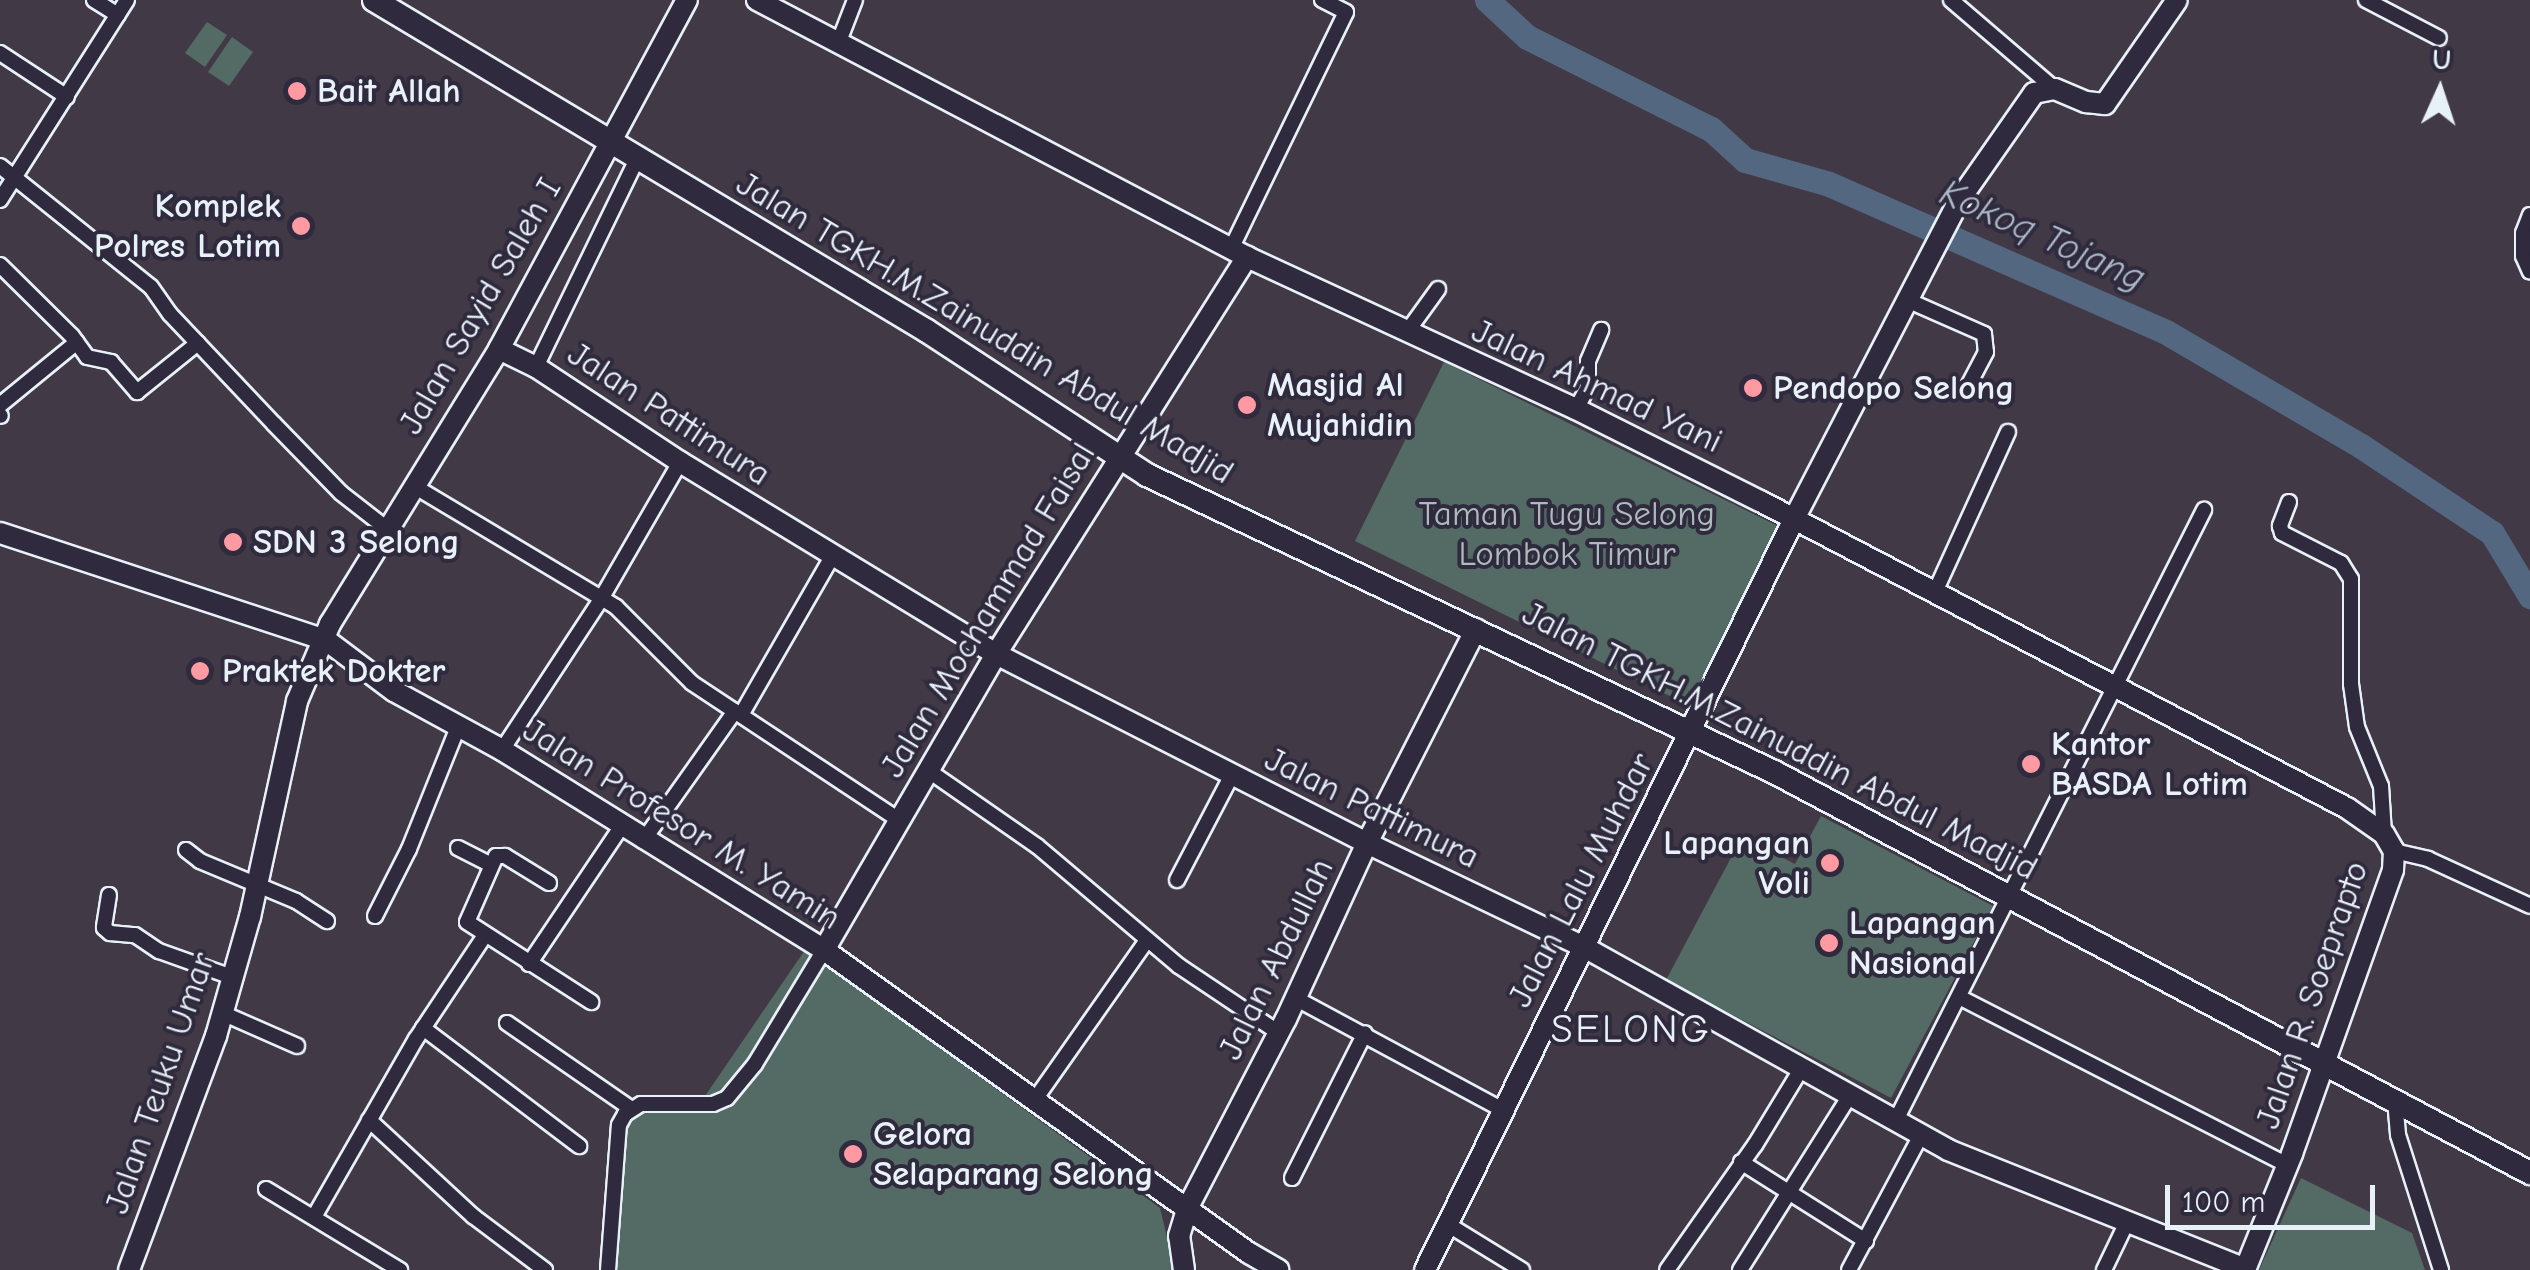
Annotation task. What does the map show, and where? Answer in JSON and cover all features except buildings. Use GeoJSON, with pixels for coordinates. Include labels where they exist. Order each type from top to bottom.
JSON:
{"type":"FeatureCollection","features":[{"type":"Feature","properties":{"kind":"main road","name":"Jalan TGKH.M.Zainuddin Abdul Madjid"},"geometry":{"type":"LineString","coordinates":[[374,0],[926,331],[1117,459],[1224,515],[1476,628],[1692,731],[2530,1173]]}},
{"type":"Feature","properties":{"kind":"street"},"geometry":{"type":"LineString","coordinates":[[94,0],[118,15]]}},
{"type":"Feature","properties":{"kind":"street"},"geometry":{"type":"LineString","coordinates":[[0,200],[127,0]]}},
{"type":"Feature","properties":{"kind":"street","name":"Jalan Sayid Saleh I"},"geometry":{"type":"LineString","coordinates":[[256,886],[297,701],[326,640],[386,528],[499,349],[687,0]]}},
{"type":"Feature","properties":{"kind":"street","name":"Jalan Ahmad Yani"},"geometry":{"type":"LineString","coordinates":[[758,0],[1239,253],[1576,409],[2118,687],[2347,808],[2389,843]]}},
{"type":"Feature","properties":{"kind":"street"},"geometry":{"type":"LineString","coordinates":[[838,44],[854,0]]}},
{"type":"Feature","properties":{"kind":"street"},"geometry":{"type":"LineString","coordinates":[[1239,253],[1349,6],[1322,0]]}},
{"type":"Feature","properties":{"kind":"street"},"geometry":{"type":"LineString","coordinates":[[1951,0],[2055,88],[2086,102],[2105,104],[2177,0]]}},
{"type":"Feature","properties":{"kind":"street"},"geometry":{"type":"LineString","coordinates":[[2366,0],[2439,38]]}},
{"type":"Feature","properties":{"kind":"street"},"geometry":{"type":"LineString","coordinates":[[0,53],[67,97]]}},
{"type":"Feature","properties":{"kind":"street","name":"Jalan Lalu Muhdar"},"geometry":{"type":"LineString","coordinates":[[1425,1270],[1794,520],[1958,202],[2025,102],[2044,88],[2055,88]]}},
{"type":"Feature","properties":{"kind":"street"},"geometry":{"type":"LineString","coordinates":[[536,366],[637,159]]}},
{"type":"Feature","properties":{"kind":"street"},"geometry":{"type":"LineString","coordinates":[[0,166],[152,287],[198,342],[342,492],[386,528]]}},
{"type":"Feature","properties":{"kind":"street"},"geometry":{"type":"LineString","coordinates":[[2530,215],[2522,233],[2522,256],[2530,272]]}},
{"type":"Feature","properties":{"kind":"street","name":"Jalan Mochammad Faisal"},"geometry":{"type":"LineString","coordinates":[[824,950],[996,654],[1239,253]]}},
{"type":"Feature","properties":{"kind":"street"},"geometry":{"type":"LineString","coordinates":[[0,265],[77,342],[87,358],[111,362],[137,392],[198,342]]}},
{"type":"Feature","properties":{"kind":"street"},"geometry":{"type":"LineString","coordinates":[[1407,332],[1438,288]]}},
{"type":"Feature","properties":{"kind":"street"},"geometry":{"type":"LineString","coordinates":[[1911,292],[1984,334],[1986,352],[1967,388]]}},
{"type":"Feature","properties":{"kind":"street"},"geometry":{"type":"LineString","coordinates":[[1576,409],[1588,387],[1588,360],[1602,330]]}},
{"type":"Feature","properties":{"kind":"street"},"geometry":{"type":"LineString","coordinates":[[0,405],[77,342]]}},
{"type":"Feature","properties":{"kind":"street","name":"Jalan Pattimura"},"geometry":{"type":"LineString","coordinates":[[499,349],[536,366],[680,462],[996,654],[1366,843],[1584,946],[1921,1136],[2245,1270]]}},
{"type":"Feature","properties":{"kind":"street"},"geometry":{"type":"LineString","coordinates":[[1934,592],[2008,432]]}},
{"type":"Feature","properties":{"kind":"street"},"geometry":{"type":"LineString","coordinates":[[502,750],[602,598],[680,462]]}},
{"type":"Feature","properties":{"kind":"street"},"geometry":{"type":"LineString","coordinates":[[414,486],[629,616],[692,683],[899,820]]}},
{"type":"Feature","properties":{"kind":"street"},"geometry":{"type":"LineString","coordinates":[[2289,502],[2280,526],[2282,533],[2341,563],[2351,579],[2348,648],[2355,713],[2363,747],[2381,786],[2389,843],[2530,906]]}},
{"type":"Feature","properties":{"kind":"street"},"geometry":{"type":"LineString","coordinates":[[1896,1122],[2204,510]]}},
{"type":"Feature","properties":{"kind":"street","name":"Jalan Profesor M. Yamin"},"geometry":{"type":"LineString","coordinates":[[0,533],[326,640],[394,691],[502,750],[824,950],[1187,1209],[1245,1262],[1279,1270]]}},
{"type":"Feature","properties":{"kind":"street"},"geometry":{"type":"LineString","coordinates":[[643,840],[738,712],[832,556]]}},
{"type":"Feature","properties":{"kind":"street","name":"Jalan Abdullah"},"geometry":{"type":"LineString","coordinates":[[1187,1209],[1278,1033],[1366,843],[1476,628]]}},
{"type":"Feature","properties":{"kind":"street"},"geometry":{"type":"LineString","coordinates":[[375,916],[409,848],[458,727]]}},
{"type":"Feature","properties":{"kind":"street"},"geometry":{"type":"LineString","coordinates":[[929,771],[1037,846],[1146,940],[1278,1033]]}},
{"type":"Feature","properties":{"kind":"street"},"geometry":{"type":"LineString","coordinates":[[1177,880],[1232,774]]}},
{"type":"Feature","properties":{"kind":"street"},"geometry":{"type":"LineString","coordinates":[[530,964],[621,827]]}},
{"type":"Feature","properties":{"kind":"street","name":"Jalan R. Soeprapto"},"geometry":{"type":"LineString","coordinates":[[2245,1270],[2326,1064],[2394,870],[2389,843]]}},
{"type":"Feature","properties":{"kind":"street"},"geometry":{"type":"LineString","coordinates":[[458,848],[491,864]]}},
{"type":"Feature","properties":{"kind":"street"},"geometry":{"type":"LineString","coordinates":[[186,850],[256,886],[296,901],[327,920]]}},
{"type":"Feature","properties":{"kind":"street"},"geometry":{"type":"LineString","coordinates":[[549,882],[500,854],[491,864],[466,918],[485,935],[591,1002]]}},
{"type":"Feature","properties":{"kind":"street","name":"Jalan Teuku Umar"},"geometry":{"type":"LineString","coordinates":[[129,1270],[222,1013],[256,886]]}},
{"type":"Feature","properties":{"kind":"street"},"geometry":{"type":"LineString","coordinates":[[109,895],[104,928],[110,933],[135,936],[159,951],[232,978]]}},
{"type":"Feature","properties":{"kind":"street"},"geometry":{"type":"LineString","coordinates":[[314,1217],[423,1028],[485,935]]}},
{"type":"Feature","properties":{"kind":"street"},"geometry":{"type":"LineString","coordinates":[[1034,1101],[1146,940]]}},
{"type":"Feature","properties":{"kind":"street"},"geometry":{"type":"LineString","coordinates":[[507,1023],[630,1108],[724,1100],[755,1064],[824,950]]}},
{"type":"Feature","properties":{"kind":"street"},"geometry":{"type":"LineString","coordinates":[[1295,998],[1503,1110]]}},
{"type":"Feature","properties":{"kind":"street"},"geometry":{"type":"LineString","coordinates":[[1959,998],[2288,1166]]}},
{"type":"Feature","properties":{"kind":"street"},"geometry":{"type":"LineString","coordinates":[[222,1013],[297,1046]]}},
{"type":"Feature","properties":{"kind":"street"},"geometry":{"type":"LineString","coordinates":[[423,1028],[579,1146]]}},
{"type":"Feature","properties":{"kind":"street"},"geometry":{"type":"LineString","coordinates":[[1292,1178],[1366,1033]]}},
{"type":"Feature","properties":{"kind":"street"},"geometry":{"type":"LineString","coordinates":[[1669,1269],[1800,1070]]}},
{"type":"Feature","properties":{"kind":"street"},"geometry":{"type":"LineString","coordinates":[[1740,1270],[1849,1097]]}},
{"type":"Feature","properties":{"kind":"street"},"geometry":{"type":"LineString","coordinates":[[2395,1100],[2398,1135],[2441,1270]]}},
{"type":"Feature","properties":{"kind":"street"},"geometry":{"type":"LineString","coordinates":[[608,1270],[619,1125],[630,1108]]}},
{"type":"Feature","properties":{"kind":"street"},"geometry":{"type":"LineString","coordinates":[[370,1120],[507,1245],[545,1270]]}},
{"type":"Feature","properties":{"kind":"street"},"geometry":{"type":"LineString","coordinates":[[1849,1270],[1921,1136]]}},
{"type":"Feature","properties":{"kind":"street"},"geometry":{"type":"LineString","coordinates":[[1742,1162],[1866,1241]]}},
{"type":"Feature","properties":{"kind":"street"},"geometry":{"type":"LineString","coordinates":[[266,1189],[400,1270]]}},
{"type":"Feature","properties":{"kind":"street"},"geometry":{"type":"LineString","coordinates":[[1184,1270],[1179,1236],[1187,1209]]}},
{"type":"Feature","properties":{"kind":"street"},"geometry":{"type":"LineString","coordinates":[[1447,1224],[1522,1270]]}},
{"type":"Feature","properties":{"kind":"street"},"geometry":{"type":"LineString","coordinates":[[2104,1270],[2126,1224]]}},
{"type":"Feature","properties":{"kind":"green space"},"geometry":{"type":"Polygon","coordinates":[[[207,22],[227,35],[205,67],[185,53],[207,22]]]}},
{"type":"Feature","properties":{"kind":"green space"},"geometry":{"type":"Polygon","coordinates":[[[232,37],[253,52],[229,86],[208,72],[232,37]]]}},
{"type":"Feature","properties":{"kind":"green space","name":"Taman Tugu Selong Lombok Timur"},"geometry":{"type":"Polygon","coordinates":[[[1444,362],[1780,527],[1690,706],[1355,541],[1444,362]]]}},
{"type":"Feature","properties":{"kind":"green space","name":"Lapangan Nasional"},"geometry":{"type":"Polygon","coordinates":[[[1821,816],[1993,906],[1891,1098],[1666,980],[1742,837],[1795,864],[1821,816]]]}},
{"type":"Feature","properties":{"kind":"green space","name":"Gelora Selaparang Selong"},"geometry":{"type":"Polygon","coordinates":[[[805,950],[1160,1208],[1175,1270],[606,1270],[625,1100],[705,1096],[805,950]]]}},
{"type":"Feature","properties":{"kind":"green space"},"geometry":{"type":"Polygon","coordinates":[[[2301,1178],[2412,1233],[2425,1270],[2259,1270],[2301,1178]]]}},
{"type":"Feature","properties":{"kind":"waterway","name":"Kokoq Tojang"},"geometry":{"type":"LineString","coordinates":[[1487,0],[1527,37],[1711,129],[1745,160],[1829,184],[2166,332],[2361,446],[2492,533],[2530,596]]}},
{"type":"Feature","properties":{"kind":"place","name":"Bait Allah"},"geometry":{"type":"Point","coordinates":[297,91]}},
{"type":"Feature","properties":{"kind":"place","name":"Komplek Polres Lotim"},"geometry":{"type":"Point","coordinates":[301,226]}},
{"type":"Feature","properties":{"kind":"place","name":"Pendopo Selong"},"geometry":{"type":"Point","coordinates":[1753,388]}},
{"type":"Feature","properties":{"kind":"place","name":"Masjid Al Mujahidin"},"geometry":{"type":"Point","coordinates":[1247,405]}},
{"type":"Feature","properties":{"kind":"place","name":"SDN 3 Selong"},"geometry":{"type":"Point","coordinates":[233,542]}},
{"type":"Feature","properties":{"kind":"place","name":"Praktek Dokter"},"geometry":{"type":"Point","coordinates":[200,671]}},
{"type":"Feature","properties":{"kind":"place","name":"Kantor BASDA Lotim"},"geometry":{"type":"Point","coordinates":[2031,764]}},
{"type":"Feature","properties":{"kind":"place","name":"Lapangan Voli"},"geometry":{"type":"Point","coordinates":[1830,863]}},
{"type":"Feature","properties":{"kind":"place","name":"Lapangan Nasional"},"geometry":{"type":"Point","coordinates":[1829,943]}},
{"type":"Feature","properties":{"kind":"place","name":"Gelora Selaparang Selong"},"geometry":{"type":"Point","coordinates":[853,1154]}},
{"type":"Feature","properties":{"kind":"district","name":"SELONG"},"geometry":{"type":"Point","coordinates":[1631,1029]}}]}
